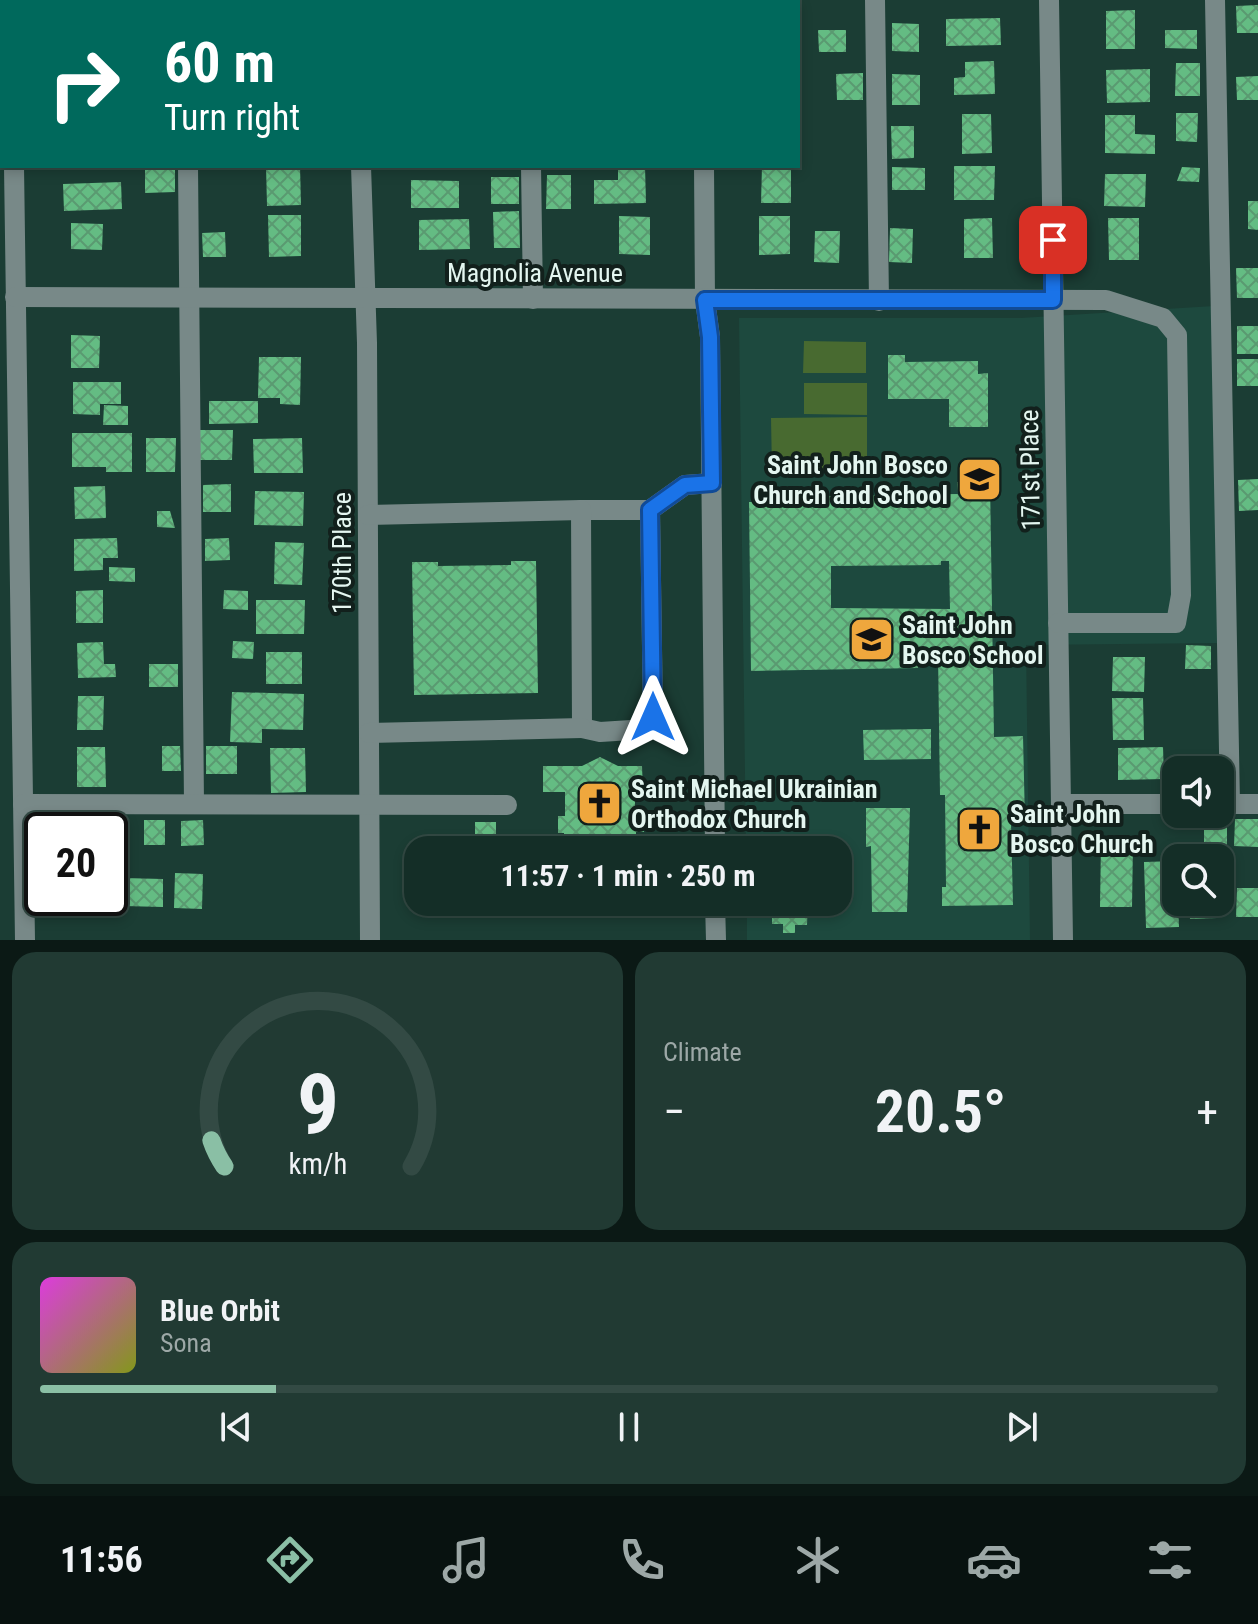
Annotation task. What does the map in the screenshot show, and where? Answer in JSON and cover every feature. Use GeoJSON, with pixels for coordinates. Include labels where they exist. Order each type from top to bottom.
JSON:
{"type":"FeatureCollection","features":[{"type":"Feature","properties":{"kind":"street"},"geometry":{"type":"LineString","coordinates":[[875,0],[879,301]]}},
{"type":"Feature","properties":{"kind":"street","name":"171st Place"},"geometry":{"type":"LineString","coordinates":[[1049,0],[1063,940]]}},
{"type":"Feature","properties":{"kind":"street"},"geometry":{"type":"LineString","coordinates":[[1215,0],[1224,756]]}},
{"type":"Feature","properties":{"kind":"street"},"geometry":{"type":"LineString","coordinates":[[14,168],[25,940]]}},
{"type":"Feature","properties":{"kind":"street"},"geometry":{"type":"LineString","coordinates":[[188,168],[194,804]]}},
{"type":"Feature","properties":{"kind":"street","name":"170th Place"},"geometry":{"type":"LineString","coordinates":[[361,168],[368,515],[370,940]]}},
{"type":"Feature","properties":{"kind":"street"},"geometry":{"type":"LineString","coordinates":[[531,168],[533,299]]}},
{"type":"Feature","properties":{"kind":"street"},"geometry":{"type":"LineString","coordinates":[[704,168],[705,300],[710,337],[715,836]]}},
{"type":"Feature","properties":{"kind":"street","name":"Magnolia Avenue"},"geometry":{"type":"LineString","coordinates":[[15,297],[1106,300],[1163,318],[1177,335],[1181,595],[1176,623],[1058,623]]}},
{"type":"Feature","properties":{"kind":"street"},"geometry":{"type":"LineString","coordinates":[[368,515],[650,510],[685,485],[712,483]]}},
{"type":"Feature","properties":{"kind":"street"},"geometry":{"type":"LineString","coordinates":[[581,510],[582,728]]}},
{"type":"Feature","properties":{"kind":"street"},"geometry":{"type":"LineString","coordinates":[[369,733],[647,729],[653,717],[650,510]]}},
{"type":"Feature","properties":{"kind":"street"},"geometry":{"type":"LineString","coordinates":[[23,804],[507,805]]}},
{"type":"Feature","properties":{"kind":"street"},"geometry":{"type":"LineString","coordinates":[[1061,804],[1162,804]]}},
{"type":"Feature","properties":{"kind":"street"},"geometry":{"type":"LineString","coordinates":[[1234,804],[1258,804]]}},
{"type":"Feature","properties":{"kind":"street"},"geometry":{"type":"LineString","coordinates":[[715,916],[716,940]]}},
{"type":"Feature","properties":{"kind":"shaded area","name":"Saint John Bosco Church and School"},"geometry":{"type":"Polygon","coordinates":[[[1214,306],[1217,643],[1026,645],[1030,940],[747,940],[747,916],[852,916],[852,836],[746,836],[739,318],[1021,318],[1214,306]]]}},
{"type":"Feature","properties":{"kind":"green space"},"geometry":{"type":"Polygon","coordinates":[[[804,341],[866,342],[866,373],[803,373],[804,341]]]}},
{"type":"Feature","properties":{"kind":"green space"},"geometry":{"type":"Polygon","coordinates":[[[804,383],[867,383],[867,415],[804,414],[804,383]]]}},
{"type":"Feature","properties":{"kind":"green space"},"geometry":{"type":"Polygon","coordinates":[[[867,417],[867,470],[772,471],[771,418],[867,417]]]}},
{"type":"Feature","properties":{"kind":"building"},"geometry":{"type":"Polygon","coordinates":[[[1258,5],[1258,33],[1237,33],[1236,6],[1258,5]]]}},
{"type":"Feature","properties":{"kind":"building"},"geometry":{"type":"Polygon","coordinates":[[[1135,10],[1135,49],[1106,49],[1106,11],[1135,10]]]}},
{"type":"Feature","properties":{"kind":"building"},"geometry":{"type":"Polygon","coordinates":[[[1000,18],[1001,45],[946,46],[946,19],[1000,18]]]}},
{"type":"Feature","properties":{"kind":"building"},"geometry":{"type":"Polygon","coordinates":[[[892,23],[919,24],[919,52],[892,51],[892,23]]]}},
{"type":"Feature","properties":{"kind":"building"},"geometry":{"type":"Polygon","coordinates":[[[818,30],[846,30],[846,52],[819,52],[818,30]]]}},
{"type":"Feature","properties":{"kind":"building"},"geometry":{"type":"Polygon","coordinates":[[[1165,30],[1197,30],[1197,49],[1165,48],[1165,30]]]}},
{"type":"Feature","properties":{"kind":"building"},"geometry":{"type":"Polygon","coordinates":[[[994,61],[995,94],[954,95],[954,78],[965,77],[965,62],[994,61]]]}},
{"type":"Feature","properties":{"kind":"building"},"geometry":{"type":"Polygon","coordinates":[[[1176,63],[1200,63],[1200,96],[1175,96],[1176,63]]]}},
{"type":"Feature","properties":{"kind":"building"},"geometry":{"type":"Polygon","coordinates":[[[1150,69],[1150,102],[1107,103],[1106,70],[1150,69]]]}},
{"type":"Feature","properties":{"kind":"building"},"geometry":{"type":"Polygon","coordinates":[[[863,73],[863,100],[837,100],[836,74],[863,73]]]}},
{"type":"Feature","properties":{"kind":"building"},"geometry":{"type":"Polygon","coordinates":[[[892,74],[920,75],[920,105],[892,105],[892,74]]]}},
{"type":"Feature","properties":{"kind":"building"},"geometry":{"type":"Polygon","coordinates":[[[1258,76],[1258,100],[1237,100],[1236,77],[1258,76]]]}},
{"type":"Feature","properties":{"kind":"building"},"geometry":{"type":"Polygon","coordinates":[[[1176,113],[1198,113],[1197,142],[1176,141],[1176,113]]]}},
{"type":"Feature","properties":{"kind":"building"},"geometry":{"type":"Polygon","coordinates":[[[962,114],[991,114],[992,153],[962,154],[962,114]]]}},
{"type":"Feature","properties":{"kind":"building"},"geometry":{"type":"Polygon","coordinates":[[[1105,115],[1135,115],[1135,134],[1155,135],[1155,154],[1105,153],[1105,115]]]}},
{"type":"Feature","properties":{"kind":"building"},"geometry":{"type":"Polygon","coordinates":[[[891,126],[914,126],[914,158],[892,159],[891,126]]]}},
{"type":"Feature","properties":{"kind":"building"},"geometry":{"type":"Polygon","coordinates":[[[954,166],[995,166],[994,200],[954,200],[954,166]]]}},
{"type":"Feature","properties":{"kind":"building"},"geometry":{"type":"Polygon","coordinates":[[[892,167],[925,168],[925,190],[892,190],[892,167]]]}},
{"type":"Feature","properties":{"kind":"building"},"geometry":{"type":"Polygon","coordinates":[[[1182,167],[1200,168],[1199,182],[1177,181],[1182,167]]]}},
{"type":"Feature","properties":{"kind":"building"},"geometry":{"type":"Polygon","coordinates":[[[145,168],[175,168],[175,192],[145,193],[145,168]]]}},
{"type":"Feature","properties":{"kind":"building"},"geometry":{"type":"Polygon","coordinates":[[[266,168],[300,168],[301,205],[267,206],[266,168]]]}},
{"type":"Feature","properties":{"kind":"building"},"geometry":{"type":"Polygon","coordinates":[[[618,168],[645,168],[646,203],[594,204],[594,180],[618,180],[618,168]]]}},
{"type":"Feature","properties":{"kind":"building"},"geometry":{"type":"Polygon","coordinates":[[[762,168],[791,168],[791,203],[761,203],[762,168]]]}},
{"type":"Feature","properties":{"kind":"building"},"geometry":{"type":"Polygon","coordinates":[[[1105,174],[1146,174],[1145,207],[1104,206],[1105,174]]]}},
{"type":"Feature","properties":{"kind":"building"},"geometry":{"type":"Polygon","coordinates":[[[547,175],[571,175],[571,209],[546,209],[547,175]]]}},
{"type":"Feature","properties":{"kind":"building"},"geometry":{"type":"Polygon","coordinates":[[[491,177],[519,177],[519,204],[491,204],[491,177]]]}},
{"type":"Feature","properties":{"kind":"building"},"geometry":{"type":"Polygon","coordinates":[[[411,180],[459,181],[459,208],[411,208],[411,180]]]}},
{"type":"Feature","properties":{"kind":"building"},"geometry":{"type":"Polygon","coordinates":[[[121,182],[122,209],[64,211],[63,184],[121,182]]]}},
{"type":"Feature","properties":{"kind":"building"},"geometry":{"type":"Polygon","coordinates":[[[1248,201],[1258,201],[1258,230],[1248,229],[1248,201]]]}},
{"type":"Feature","properties":{"kind":"building"},"geometry":{"type":"Polygon","coordinates":[[[519,211],[520,248],[494,248],[493,212],[519,211]]]}},
{"type":"Feature","properties":{"kind":"building"},"geometry":{"type":"Polygon","coordinates":[[[268,215],[301,215],[301,256],[269,257],[268,215]]]}},
{"type":"Feature","properties":{"kind":"building"},"geometry":{"type":"Polygon","coordinates":[[[619,216],[650,217],[650,255],[619,254],[619,216]]]}},
{"type":"Feature","properties":{"kind":"building"},"geometry":{"type":"Polygon","coordinates":[[[759,216],[790,216],[790,254],[759,255],[759,216]]]}},
{"type":"Feature","properties":{"kind":"building"},"geometry":{"type":"Polygon","coordinates":[[[992,218],[993,258],[964,258],[964,219],[992,218]]]}},
{"type":"Feature","properties":{"kind":"building"},"geometry":{"type":"Polygon","coordinates":[[[1108,218],[1139,218],[1139,260],[1109,260],[1108,218]]]}},
{"type":"Feature","properties":{"kind":"building"},"geometry":{"type":"Polygon","coordinates":[[[469,219],[470,249],[419,250],[419,220],[469,219]]]}},
{"type":"Feature","properties":{"kind":"building"},"geometry":{"type":"Polygon","coordinates":[[[71,223],[103,224],[102,250],[71,249],[71,223]]]}},
{"type":"Feature","properties":{"kind":"building"},"geometry":{"type":"Polygon","coordinates":[[[890,228],[913,229],[912,263],[889,262],[890,228]]]}},
{"type":"Feature","properties":{"kind":"building"},"geometry":{"type":"Polygon","coordinates":[[[815,231],[840,231],[839,263],[814,262],[815,231]]]}},
{"type":"Feature","properties":{"kind":"building"},"geometry":{"type":"Polygon","coordinates":[[[225,232],[226,257],[203,257],[202,233],[225,232]]]}},
{"type":"Feature","properties":{"kind":"building"},"geometry":{"type":"Polygon","coordinates":[[[1236,268],[1258,268],[1258,298],[1237,298],[1236,268]]]}},
{"type":"Feature","properties":{"kind":"building"},"geometry":{"type":"Polygon","coordinates":[[[1237,326],[1258,326],[1258,354],[1237,354],[1237,326]]]}},
{"type":"Feature","properties":{"kind":"building"},"geometry":{"type":"Polygon","coordinates":[[[71,335],[100,336],[99,368],[71,368],[71,335]]]}},
{"type":"Feature","properties":{"kind":"building"},"geometry":{"type":"Polygon","coordinates":[[[888,355],[905,355],[905,362],[978,361],[978,374],[988,373],[988,427],[949,427],[949,399],[888,399],[888,355]]]}},
{"type":"Feature","properties":{"kind":"building"},"geometry":{"type":"Polygon","coordinates":[[[259,357],[301,357],[300,405],[280,404],[280,398],[258,398],[259,357]]]}},
{"type":"Feature","properties":{"kind":"building"},"geometry":{"type":"Polygon","coordinates":[[[1237,359],[1258,359],[1258,386],[1237,386],[1237,359]]]}},
{"type":"Feature","properties":{"kind":"building"},"geometry":{"type":"Polygon","coordinates":[[[73,382],[121,382],[121,404],[100,404],[100,415],[73,414],[73,382]]]}},
{"type":"Feature","properties":{"kind":"building"},"geometry":{"type":"Polygon","coordinates":[[[209,401],[258,401],[258,423],[209,424],[209,401]]]}},
{"type":"Feature","properties":{"kind":"building"},"geometry":{"type":"Polygon","coordinates":[[[104,405],[128,406],[128,425],[103,425],[104,405]]]}},
{"type":"Feature","properties":{"kind":"building"},"geometry":{"type":"Polygon","coordinates":[[[200,430],[233,430],[232,460],[200,460],[200,430]]]}},
{"type":"Feature","properties":{"kind":"building"},"geometry":{"type":"Polygon","coordinates":[[[72,433],[132,433],[132,472],[106,472],[106,467],[72,467],[72,433]]]}},
{"type":"Feature","properties":{"kind":"building"},"geometry":{"type":"Polygon","coordinates":[[[146,438],[176,438],[175,472],[146,472],[146,438]]]}},
{"type":"Feature","properties":{"kind":"building"},"geometry":{"type":"Polygon","coordinates":[[[302,438],[303,473],[254,473],[253,439],[302,438]]]}},
{"type":"Feature","properties":{"kind":"building"},"geometry":{"type":"Polygon","coordinates":[[[1258,479],[1258,510],[1239,511],[1238,480],[1258,479]]]}},
{"type":"Feature","properties":{"kind":"building"},"geometry":{"type":"Polygon","coordinates":[[[990,481],[994,737],[1023,736],[1025,821],[1011,822],[1013,905],[942,906],[942,887],[946,887],[945,795],[940,795],[938,654],[918,654],[918,668],[751,671],[749,502],[826,501],[826,496],[958,494],[957,482],[990,481]],[[941,561],[941,565],[831,566],[831,608],[950,609],[949,561],[941,561]]]}},
{"type":"Feature","properties":{"kind":"building"},"geometry":{"type":"Polygon","coordinates":[[[231,484],[231,512],[203,512],[203,485],[231,484]]]}},
{"type":"Feature","properties":{"kind":"building"},"geometry":{"type":"Polygon","coordinates":[[[105,486],[106,518],[75,519],[74,487],[105,486]]]}},
{"type":"Feature","properties":{"kind":"building"},"geometry":{"type":"Polygon","coordinates":[[[255,491],[304,492],[303,526],[254,525],[255,491]]]}},
{"type":"Feature","properties":{"kind":"building"},"geometry":{"type":"Polygon","coordinates":[[[157,511],[170,511],[175,528],[157,527],[157,511]]]}},
{"type":"Feature","properties":{"kind":"building"},"geometry":{"type":"Polygon","coordinates":[[[117,538],[118,558],[103,558],[103,570],[74,571],[74,539],[117,538]]]}},
{"type":"Feature","properties":{"kind":"building"},"geometry":{"type":"Polygon","coordinates":[[[229,538],[230,560],[205,561],[205,539],[229,538]]]}},
{"type":"Feature","properties":{"kind":"building"},"geometry":{"type":"Polygon","coordinates":[[[275,542],[304,543],[302,585],[274,584],[275,542]]]}},
{"type":"Feature","properties":{"kind":"building"},"geometry":{"type":"Polygon","coordinates":[[[511,561],[536,561],[538,693],[414,695],[412,562],[438,562],[438,566],[511,565],[511,561]]]}},
{"type":"Feature","properties":{"kind":"building"},"geometry":{"type":"Polygon","coordinates":[[[109,567],[135,568],[135,582],[109,581],[109,567]]]}},
{"type":"Feature","properties":{"kind":"building"},"geometry":{"type":"Polygon","coordinates":[[[103,590],[103,623],[76,623],[76,591],[103,590]]]}},
{"type":"Feature","properties":{"kind":"building"},"geometry":{"type":"Polygon","coordinates":[[[224,590],[248,591],[248,610],[223,609],[224,590]]]}},
{"type":"Feature","properties":{"kind":"building"},"geometry":{"type":"Polygon","coordinates":[[[256,600],[305,600],[304,634],[256,634],[256,600]]]}},
{"type":"Feature","properties":{"kind":"building"},"geometry":{"type":"Polygon","coordinates":[[[233,641],[254,642],[253,659],[232,658],[233,641]]]}},
{"type":"Feature","properties":{"kind":"building"},"geometry":{"type":"Polygon","coordinates":[[[103,642],[104,664],[115,664],[116,677],[78,678],[77,643],[103,642]]]}},
{"type":"Feature","properties":{"kind":"building"},"geometry":{"type":"Polygon","coordinates":[[[1186,645],[1211,646],[1211,669],[1185,669],[1186,645]]]}},
{"type":"Feature","properties":{"kind":"building"},"geometry":{"type":"Polygon","coordinates":[[[266,652],[302,652],[302,684],[266,684],[266,652]]]}},
{"type":"Feature","properties":{"kind":"building"},"geometry":{"type":"Polygon","coordinates":[[[1113,657],[1145,657],[1144,692],[1112,691],[1113,657]]]}},
{"type":"Feature","properties":{"kind":"building"},"geometry":{"type":"Polygon","coordinates":[[[149,664],[178,664],[178,687],[149,687],[149,664]]]}},
{"type":"Feature","properties":{"kind":"building"},"geometry":{"type":"Polygon","coordinates":[[[232,692],[304,694],[303,730],[262,729],[262,743],[230,742],[232,692]]]}},
{"type":"Feature","properties":{"kind":"building"},"geometry":{"type":"Polygon","coordinates":[[[78,696],[104,696],[103,730],[77,730],[78,696]]]}},
{"type":"Feature","properties":{"kind":"building"},"geometry":{"type":"Polygon","coordinates":[[[1112,698],[1143,698],[1144,740],[1113,740],[1112,698]]]}},
{"type":"Feature","properties":{"kind":"building"},"geometry":{"type":"Polygon","coordinates":[[[931,729],[931,759],[864,760],[863,730],[931,729]]]}},
{"type":"Feature","properties":{"kind":"building"},"geometry":{"type":"Polygon","coordinates":[[[162,746],[180,746],[181,771],[162,771],[162,746]]]}},
{"type":"Feature","properties":{"kind":"building"},"geometry":{"type":"Polygon","coordinates":[[[206,746],[237,746],[237,774],[206,774],[206,746]]]}},
{"type":"Feature","properties":{"kind":"building"},"geometry":{"type":"Polygon","coordinates":[[[77,747],[105,747],[106,787],[77,787],[77,747]]]}},
{"type":"Feature","properties":{"kind":"building"},"geometry":{"type":"Polygon","coordinates":[[[1163,747],[1162,779],[1118,780],[1118,748],[1163,747]]]}},
{"type":"Feature","properties":{"kind":"building"},"geometry":{"type":"Polygon","coordinates":[[[270,748],[305,748],[306,792],[271,793],[270,748]]]}},
{"type":"Feature","properties":{"kind":"building","name":"Saint Michael Ukrainian Orthodox Church"},"geometry":{"type":"Polygon","coordinates":[[[600,757],[618,766],[642,766],[643,791],[635,791],[635,817],[644,817],[644,832],[636,832],[636,836],[564,836],[564,833],[558,833],[558,816],[565,816],[565,792],[543,792],[543,766],[582,766],[600,757]]]}},
{"type":"Feature","properties":{"kind":"building"},"geometry":{"type":"Polygon","coordinates":[[[866,808],[910,808],[907,912],[872,912],[871,846],[866,847],[866,808]]]}},
{"type":"Feature","properties":{"kind":"building"},"geometry":{"type":"Polygon","coordinates":[[[1235,819],[1258,819],[1258,847],[1234,846],[1235,819]]]}},
{"type":"Feature","properties":{"kind":"building"},"geometry":{"type":"Polygon","coordinates":[[[144,820],[165,820],[165,845],[144,845],[144,820]]]}},
{"type":"Feature","properties":{"kind":"building"},"geometry":{"type":"Polygon","coordinates":[[[203,820],[204,845],[181,846],[181,821],[203,820]]]}},
{"type":"Feature","properties":{"kind":"building"},"geometry":{"type":"Polygon","coordinates":[[[475,822],[496,822],[496,836],[475,836],[475,822]]]}},
{"type":"Feature","properties":{"kind":"building"},"geometry":{"type":"Polygon","coordinates":[[[1204,828],[1227,828],[1227,844],[1204,844],[1204,828]]]}},
{"type":"Feature","properties":{"kind":"building"},"geometry":{"type":"Polygon","coordinates":[[[1101,842],[1133,843],[1132,907],[1100,907],[1101,842]]]}},
{"type":"Feature","properties":{"kind":"building"},"geometry":{"type":"Polygon","coordinates":[[[1162,861],[1162,916],[1178,916],[1179,927],[1146,928],[1144,862],[1162,861]]]}},
{"type":"Feature","properties":{"kind":"building"},"geometry":{"type":"Polygon","coordinates":[[[175,873],[203,874],[202,909],[174,908],[175,873]]]}},
{"type":"Feature","properties":{"kind":"building"},"geometry":{"type":"Polygon","coordinates":[[[128,878],[163,879],[163,907],[128,906],[128,878]]]}},
{"type":"Feature","properties":{"kind":"building"},"geometry":{"type":"Polygon","coordinates":[[[1237,888],[1258,888],[1258,917],[1236,917],[1237,888]]]}},
{"type":"Feature","properties":{"kind":"building"},"geometry":{"type":"Polygon","coordinates":[[[772,916],[807,916],[807,925],[795,925],[795,933],[783,933],[783,924],[772,924],[772,916]]]}},
{"type":"Feature","properties":{"kind":"building"},"geometry":{"type":"Polygon","coordinates":[[[1190,916],[1217,916],[1217,918],[1190,919],[1190,916]]]}},
{"type":"Feature","properties":{"kind":"place","name":"Saint John Bosco Church and School"},"geometry":{"type":"Point","coordinates":[979,480]}},
{"type":"Feature","properties":{"kind":"place","name":"Saint John Bosco School"},"geometry":{"type":"Point","coordinates":[871,640]}},
{"type":"Feature","properties":{"kind":"place","name":"Saint Michael Ukrainian Orthodox Church"},"geometry":{"type":"Point","coordinates":[600,804]}},
{"type":"Feature","properties":{"kind":"place","name":"Saint John Bosco Church"},"geometry":{"type":"Point","coordinates":[979,829]}},
{"type":"Feature","properties":{"kind":"route"},"geometry":{"type":"LineString","coordinates":[[653,717],[650,510],[685,485],[712,483],[710,337],[705,300],[1053,300],[1053,240]]}}]}
